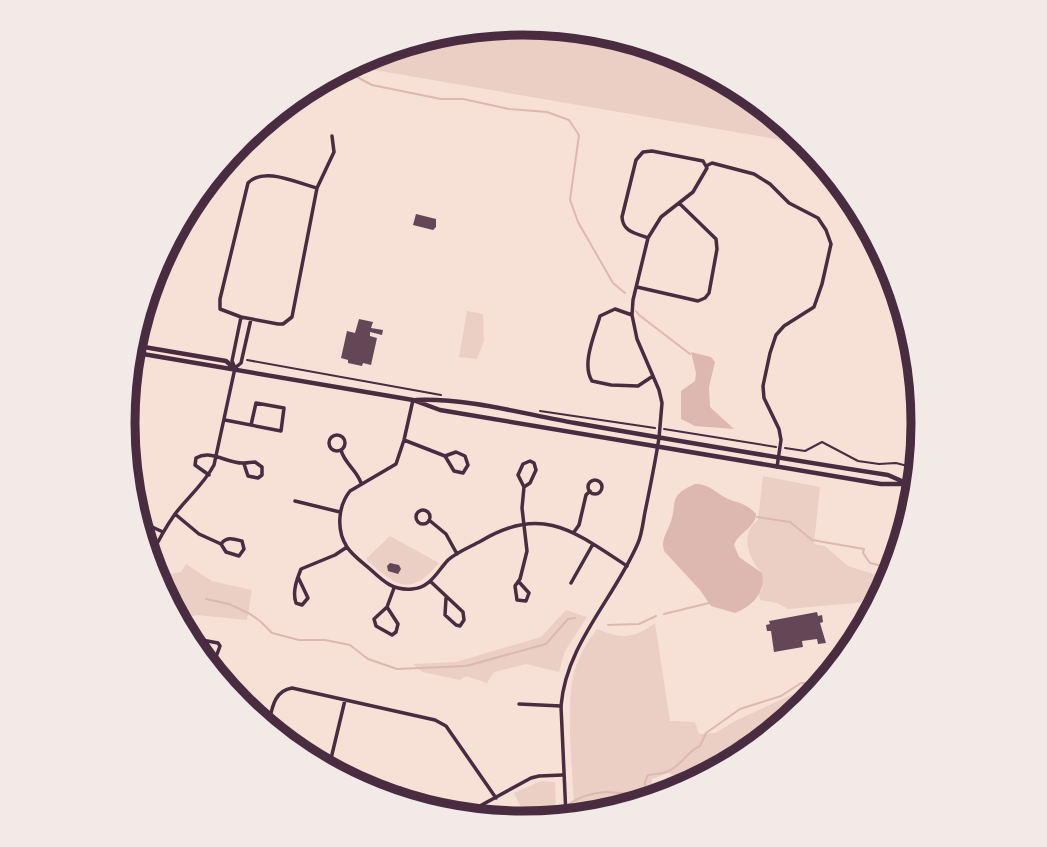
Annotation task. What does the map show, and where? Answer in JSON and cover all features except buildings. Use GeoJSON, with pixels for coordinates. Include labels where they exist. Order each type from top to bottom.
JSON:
{"type":"FeatureCollection","features":[{"type":"Feature","properties":{"kind":"main road"},"geometry":{"type":"LineString","coordinates":[[142,347],[226,361],[235,368]]}},
{"type":"Feature","properties":{"kind":"main road"},"geometry":{"type":"LineString","coordinates":[[141,354],[413,400],[440,410],[657,448],[881,484],[907,484]]}},
{"type":"Feature","properties":{"kind":"main road"},"geometry":{"type":"LineString","coordinates":[[413,400],[435,399],[471,405],[887,475],[908,483]]}},
{"type":"Feature","properties":{"kind":"street"},"geometry":{"type":"LineString","coordinates":[[317,188],[265,174],[254,177],[248,183],[220,309],[241,317],[278,324],[283,324],[292,317],[317,188],[334,152],[332,136]]}},
{"type":"Feature","properties":{"kind":"street"},"geometry":{"type":"LineString","coordinates":[[648,238],[626,230],[622,224],[636,160],[643,152],[652,151],[703,162],[706,167]]}},
{"type":"Feature","properties":{"kind":"street"},"geometry":{"type":"LineString","coordinates":[[566,810],[562,689],[569,665],[640,540],[659,438],[662,403],[637,340],[632,315],[648,238],[661,217],[693,192],[706,167],[712,163],[754,174],[771,184],[789,203],[818,218],[831,244],[820,295],[814,307],[784,326],[776,335],[770,353],[763,386],[764,398],[779,429],[777,467]]}},
{"type":"Feature","properties":{"kind":"street"},"geometry":{"type":"LineString","coordinates":[[637,287],[698,300],[709,293],[717,249],[716,239],[679,203]]}},
{"type":"Feature","properties":{"kind":"street"},"geometry":{"type":"LineString","coordinates":[[632,315],[615,310],[600,316],[587,365],[588,375],[592,381],[638,386],[653,376]]}},
{"type":"Feature","properties":{"kind":"street"},"geometry":{"type":"LineString","coordinates":[[155,546],[175,514],[209,475],[217,457],[235,368],[232,361],[241,317]]}},
{"type":"Feature","properties":{"kind":"street"},"geometry":{"type":"LineString","coordinates":[[235,368],[241,363],[251,319]]}},
{"type":"Feature","properties":{"kind":"street"},"geometry":{"type":"LineString","coordinates":[[413,400],[396,464],[361,484],[346,497],[340,512],[341,529],[347,547],[394,588],[414,589],[430,582],[457,554],[499,531],[524,524],[551,524],[574,532],[627,566]]}},
{"type":"Feature","properties":{"kind":"street"},"geometry":{"type":"LineString","coordinates":[[225,420],[281,431],[284,408],[256,403],[251,425]]}},
{"type":"Feature","properties":{"kind":"street"},"geometry":{"type":"LineString","coordinates":[[341,450],[333,450],[330,446],[333,436],[338,435],[344,439],[342,456],[358,475],[361,484]]}},
{"type":"Feature","properties":{"kind":"street"},"geometry":{"type":"LineString","coordinates":[[404,440],[445,456],[454,471],[466,471],[465,456],[461,453],[445,456]]}},
{"type":"Feature","properties":{"kind":"street"},"geometry":{"type":"LineString","coordinates":[[209,475],[195,464],[196,458],[203,454],[244,464],[250,461],[259,464],[263,470],[262,475],[258,478],[247,476],[244,464]]}},
{"type":"Feature","properties":{"kind":"street"},"geometry":{"type":"LineString","coordinates":[[519,582],[529,593],[526,601],[517,600],[515,597],[515,586],[519,582],[527,551],[524,487],[518,475],[523,464],[530,461],[534,463],[536,471],[530,483],[524,487]]}},
{"type":"Feature","properties":{"kind":"street"},"geometry":{"type":"LineString","coordinates":[[574,532],[579,525],[586,495],[590,491]]}},
{"type":"Feature","properties":{"kind":"street"},"geometry":{"type":"LineString","coordinates":[[295,501],[340,512]]}},
{"type":"Feature","properties":{"kind":"street"},"geometry":{"type":"LineString","coordinates":[[175,514],[199,534],[221,544],[226,552],[239,556],[244,549],[242,541],[230,538],[223,540],[221,544]]}},
{"type":"Feature","properties":{"kind":"street"},"geometry":{"type":"LineString","coordinates":[[429,520],[446,534],[457,554]]}},
{"type":"Feature","properties":{"kind":"street"},"geometry":{"type":"LineString","coordinates":[[149,526],[163,533]]}},
{"type":"Feature","properties":{"kind":"street"},"geometry":{"type":"LineString","coordinates":[[570,583],[593,544]]}},
{"type":"Feature","properties":{"kind":"street"},"geometry":{"type":"LineString","coordinates":[[299,577],[308,597],[302,605],[296,603],[294,597],[299,577],[305,565],[335,555],[347,547]]}},
{"type":"Feature","properties":{"kind":"street"},"geometry":{"type":"LineString","coordinates":[[430,582],[465,616],[460,626],[445,615],[446,598]]}},
{"type":"Feature","properties":{"kind":"street"},"geometry":{"type":"LineString","coordinates":[[387,607],[398,624],[392,635],[374,622],[375,617],[387,607],[394,588]]}},
{"type":"Feature","properties":{"kind":"street"},"geometry":{"type":"LineString","coordinates":[[201,641],[213,641],[220,646],[216,657],[213,657]]}},
{"type":"Feature","properties":{"kind":"street"},"geometry":{"type":"LineString","coordinates":[[270,718],[276,697],[287,688],[435,720],[446,726],[496,798]]}},
{"type":"Feature","properties":{"kind":"street"},"geometry":{"type":"LineString","coordinates":[[330,761],[345,700]]}},
{"type":"Feature","properties":{"kind":"street"},"geometry":{"type":"LineString","coordinates":[[519,704],[561,706]]}},
{"type":"Feature","properties":{"kind":"street"},"geometry":{"type":"LineString","coordinates":[[475,809],[531,778],[563,775]]}},
{"type":"Feature","properties":{"kind":"street"},"geometry":{"type":"LineString","coordinates":[[400,788],[404,793]]}},
{"type":"Feature","properties":{"kind":"path"},"geometry":{"type":"LineString","coordinates":[[242,359],[449,396]]}},
{"type":"Feature","properties":{"kind":"path"},"geometry":{"type":"LineString","coordinates":[[535,412],[544,410],[653,427]]}},
{"type":"Feature","properties":{"kind":"path"},"geometry":{"type":"LineString","coordinates":[[667,429],[805,451],[822,442],[858,461],[910,467]]}},
{"type":"Feature","properties":{"kind":"shaded area"},"geometry":{"type":"Polygon","coordinates":[[[524,35],[599,42],[648,56],[695,75],[739,100],[791,142],[367,69],[423,48],[473,38],[524,35]]]}},
{"type":"Feature","properties":{"kind":"shaded area"},"geometry":{"type":"Polygon","coordinates":[[[467,311],[483,314],[484,341],[477,359],[459,357],[467,311]]]}},
{"type":"Feature","properties":{"kind":"shaded area"},"geometry":{"type":"Polygon","coordinates":[[[691,352],[711,357],[715,362],[709,387],[710,407],[734,429],[695,426],[681,419],[681,391],[695,381],[691,352]]]}},
{"type":"Feature","properties":{"kind":"shaded area"},"geometry":{"type":"Polygon","coordinates":[[[763,476],[820,487],[814,544],[825,546],[848,566],[880,576],[868,602],[788,609],[777,603],[760,600],[762,573],[753,561],[747,539],[752,525],[758,520],[763,476]]]}},
{"type":"Feature","properties":{"kind":"shaded area"},"geometry":{"type":"Polygon","coordinates":[[[695,484],[708,487],[745,505],[756,514],[753,523],[734,545],[739,557],[762,573],[762,587],[752,603],[735,613],[711,606],[664,551],[664,540],[677,496],[695,484]]]}},
{"type":"Feature","properties":{"kind":"shaded area"},"geometry":{"type":"Polygon","coordinates":[[[390,536],[439,563],[419,581],[402,584],[394,581],[366,559],[390,536]]]}},
{"type":"Feature","properties":{"kind":"shaded area"},"geometry":{"type":"Polygon","coordinates":[[[186,564],[212,581],[252,590],[247,620],[197,615],[187,618],[166,575],[181,572],[186,564]]]}},
{"type":"Feature","properties":{"kind":"shaded area"},"geometry":{"type":"Polygon","coordinates":[[[566,610],[587,617],[565,651],[559,672],[526,664],[494,672],[487,683],[466,676],[460,680],[422,672],[413,664],[456,662],[541,637],[566,610]]]}},
{"type":"Feature","properties":{"kind":"shaded area"},"geometry":{"type":"Polygon","coordinates":[[[655,623],[670,721],[695,722],[699,734],[715,733],[808,688],[760,732],[695,772],[681,778],[668,773],[652,779],[652,790],[648,791],[599,805],[574,807],[570,697],[578,661],[597,629],[620,636],[640,632],[655,623]]]}},
{"type":"Feature","properties":{"kind":"shaded area"},"geometry":{"type":"Polygon","coordinates":[[[541,781],[555,782],[556,810],[523,812],[514,793],[541,781]]]}},
{"type":"Feature","properties":{"kind":"waterway"},"geometry":{"type":"LineString","coordinates":[[356,73],[357,77],[372,85],[441,99],[463,99],[509,109],[547,112],[569,120],[579,135],[570,200],[578,222],[613,283],[625,293]]}},
{"type":"Feature","properties":{"kind":"waterway"},"geometry":{"type":"LineString","coordinates":[[636,311],[690,354]]}},
{"type":"Feature","properties":{"kind":"waterway"},"geometry":{"type":"LineString","coordinates":[[757,517],[790,522],[812,540],[864,549],[863,553],[870,563],[884,566]]}},
{"type":"Feature","properties":{"kind":"waterway"},"geometry":{"type":"LineString","coordinates":[[206,599],[229,604],[250,614],[272,633],[299,640],[325,640],[350,645],[368,659],[397,669],[466,666],[546,644],[568,619],[575,618]]}},
{"type":"Feature","properties":{"kind":"waterway"},"geometry":{"type":"LineString","coordinates":[[664,614],[709,603]]}},
{"type":"Feature","properties":{"kind":"waterway"},"geometry":{"type":"LineString","coordinates":[[608,625],[639,624],[656,616]]}},
{"type":"Feature","properties":{"kind":"waterway"},"geometry":{"type":"LineString","coordinates":[[646,792],[648,775],[671,770],[700,746],[706,733],[740,709],[781,696],[801,683],[813,683]]}},
{"type":"Feature","properties":{"kind":"waterway"},"geometry":{"type":"LineString","coordinates":[[569,804],[597,793],[637,795]]}}]}
